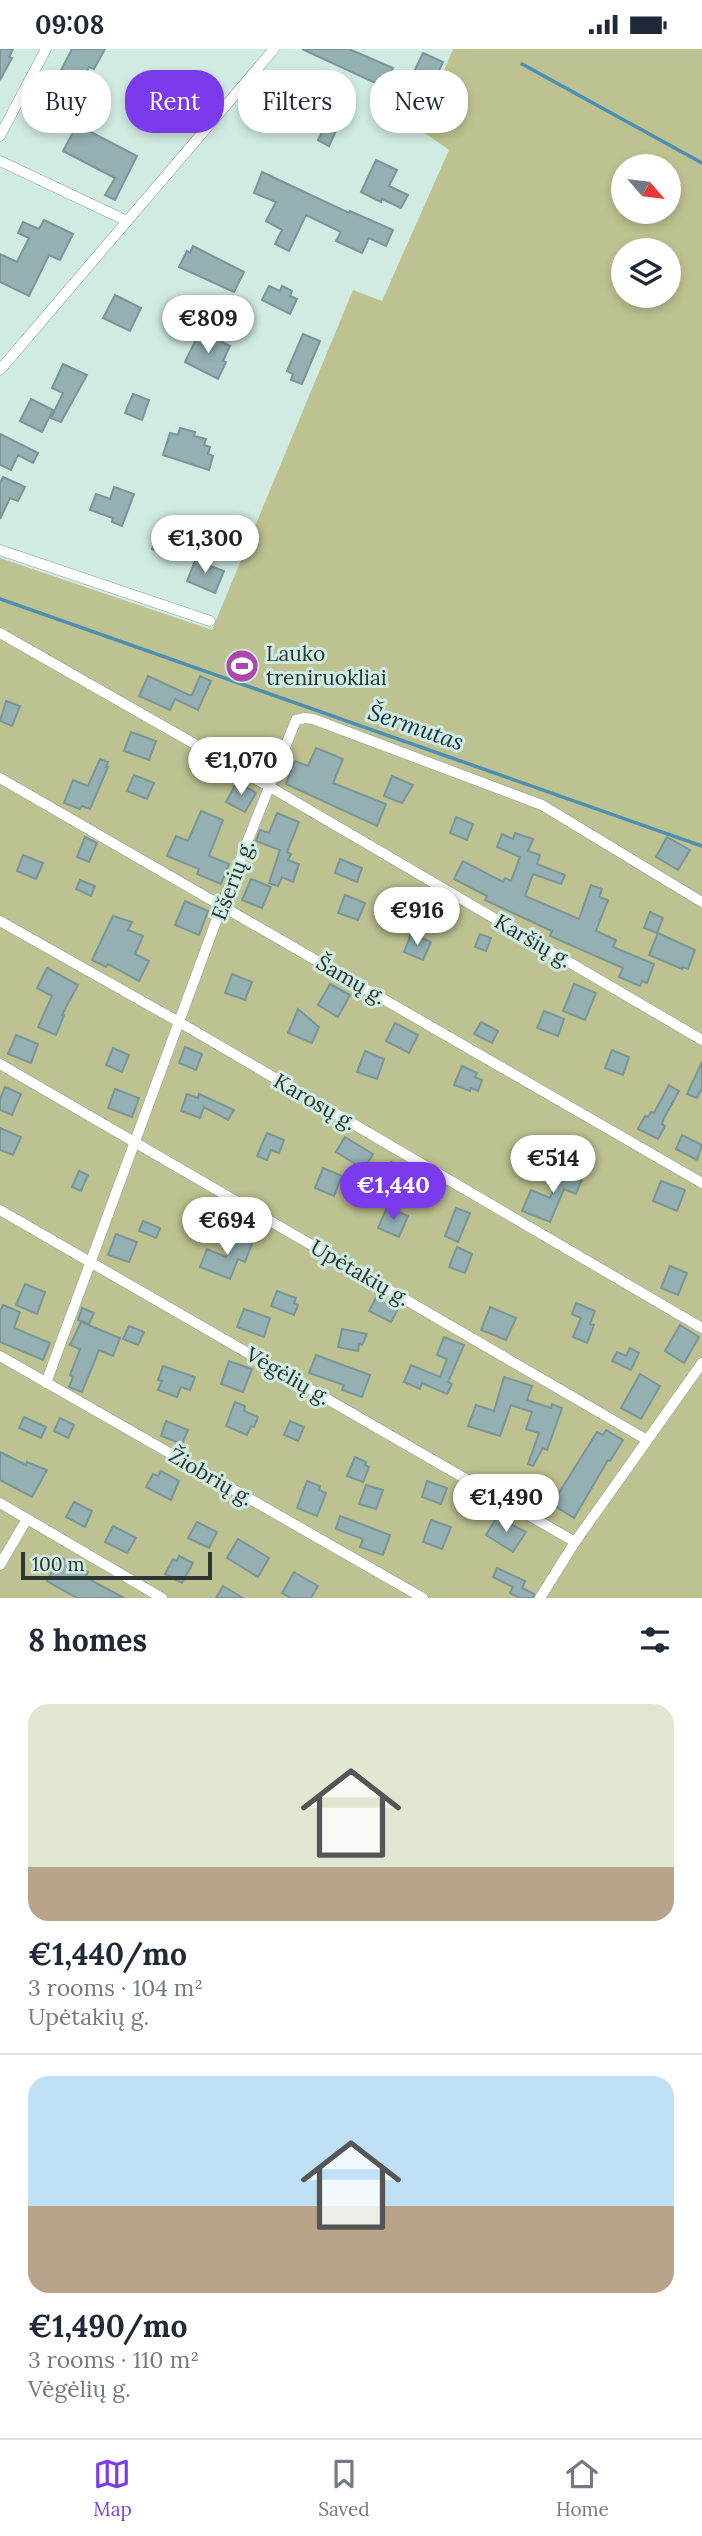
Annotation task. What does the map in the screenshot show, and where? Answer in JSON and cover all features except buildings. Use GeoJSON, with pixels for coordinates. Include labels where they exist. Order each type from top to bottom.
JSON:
{"type":"FeatureCollection","features":[{"type":"Feature","properties":{"kind":"street"},"geometry":{"type":"LineString","coordinates":[[0,136],[46,49]]}},
{"type":"Feature","properties":{"kind":"street"},"geometry":{"type":"LineString","coordinates":[[0,370],[274,49]]}},
{"type":"Feature","properties":{"kind":"street"},"geometry":{"type":"LineString","coordinates":[[0,161],[127,221]]}},
{"type":"Feature","properties":{"kind":"street"},"geometry":{"type":"LineString","coordinates":[[0,550],[210,621]]}},
{"type":"Feature","properties":{"kind":"street","name":"Karšių g."},"geometry":{"type":"LineString","coordinates":[[0,633],[270,787],[702,1040]]}},
{"type":"Feature","properties":{"kind":"street","name":"Ešerių g."},"geometry":{"type":"LineString","coordinates":[[46,1383],[222,905],[296,720],[313,719],[542,805],[702,902]]}},
{"type":"Feature","properties":{"kind":"street","name":"Šamų g."},"geometry":{"type":"LineString","coordinates":[[0,778],[702,1183]]}},
{"type":"Feature","properties":{"kind":"street","name":"Karosų g."},"geometry":{"type":"LineString","coordinates":[[0,921],[702,1328]]}},
{"type":"Feature","properties":{"kind":"street","name":"Upėtakių g."},"geometry":{"type":"LineString","coordinates":[[0,1064],[647,1440]]}},
{"type":"Feature","properties":{"kind":"street","name":"Vėgėlių g."},"geometry":{"type":"LineString","coordinates":[[0,1210],[575,1542]]}},
{"type":"Feature","properties":{"kind":"street","name":"Žiobrių g."},"geometry":{"type":"LineString","coordinates":[[0,1356],[423,1598]]}},
{"type":"Feature","properties":{"kind":"street"},"geometry":{"type":"LineString","coordinates":[[540,1598],[575,1542],[702,1363]]}},
{"type":"Feature","properties":{"kind":"street"},"geometry":{"type":"LineString","coordinates":[[0,1503],[162,1598]]}},
{"type":"Feature","properties":{"kind":"street"},"geometry":{"type":"LineString","coordinates":[[0,1565],[27,1519]]}},
{"type":"Feature","properties":{"kind":"green space"},"geometry":{"type":"Polygon","coordinates":[[[453,49],[702,49],[702,1598],[0,1598],[0,558],[212,630],[353,290],[382,301],[449,150],[425,133],[468,133],[468,70],[444,70],[453,49]]]}},
{"type":"Feature","properties":{"kind":"waterway"},"geometry":{"type":"LineString","coordinates":[[522,64],[702,163]]}},
{"type":"Feature","properties":{"kind":"waterway","name":"Šermutas"},"geometry":{"type":"LineString","coordinates":[[0,599],[702,846]]}},
{"type":"Feature","properties":{"kind":"place","name":"Lauko treniruokliai"},"geometry":{"type":"Point","coordinates":[242,666]}}]}
